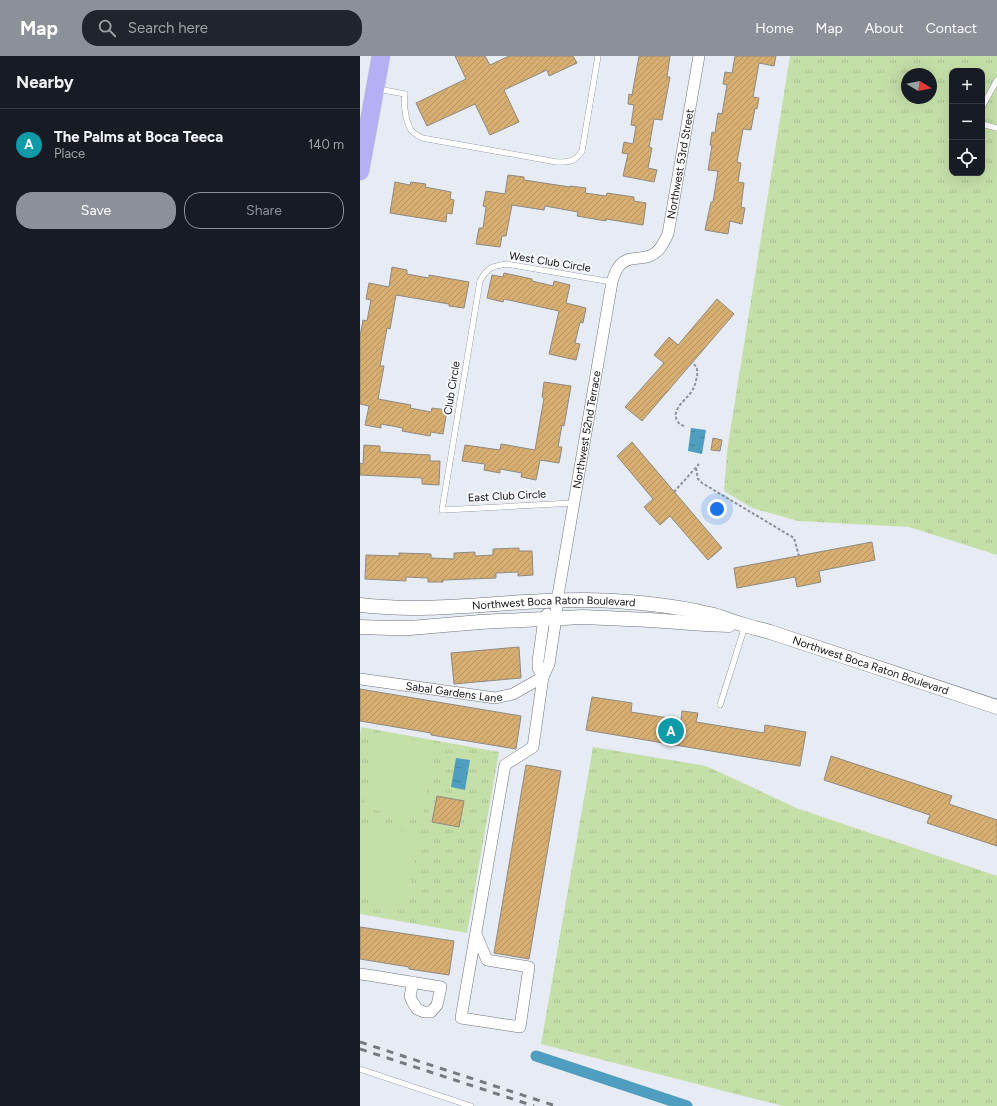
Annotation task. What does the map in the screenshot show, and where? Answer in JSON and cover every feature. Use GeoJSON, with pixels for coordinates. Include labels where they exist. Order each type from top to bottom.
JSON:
{"type":"FeatureCollection","features":[{"type":"Feature","properties":{"kind":"main road"},"geometry":{"type":"LineString","coordinates":[[370,56],[366,79],[375,92]]}},
{"type":"Feature","properties":{"kind":"main road"},"geometry":{"type":"LineString","coordinates":[[360,171],[381,56]]}},
{"type":"Feature","properties":{"kind":"street","name":"Northwest 53rd Street"},"geometry":{"type":"LineString","coordinates":[[640,258],[652,255],[661,247],[668,234],[698,56]]}},
{"type":"Feature","properties":{"kind":"street","name":"Northwest 52nd Terrace"},"geometry":{"type":"LineString","coordinates":[[558,601],[612,282],[615,272],[622,263],[630,259],[640,258]]}},
{"type":"Feature","properties":{"kind":"street","name":"Northwest Boca Raton Boulevard"},"geometry":{"type":"LineString","coordinates":[[360,606],[377,608],[430,608],[586,600],[652,604],[710,614],[770,632],[997,707]]}},
{"type":"Feature","properties":{"kind":"street"},"geometry":{"type":"LineString","coordinates":[[476,934],[487,960],[529,967],[520,1027],[461,1018],[505,765],[533,747],[543,678],[538,668],[538,661],[550,619],[558,601]]}},
{"type":"Feature","properties":{"kind":"street","name":"Northwest Boca Raton Boulevard"},"geometry":{"type":"LineString","coordinates":[[360,627],[410,628],[480,622],[583,617],[745,625]]}},
{"type":"Feature","properties":{"kind":"street","name":"Sabal Gardens Lane"},"geometry":{"type":"LineString","coordinates":[[360,679],[494,698],[513,694],[543,678]]}},
{"type":"Feature","properties":{"kind":"street"},"geometry":{"type":"LineString","coordinates":[[360,974],[413,982]]}},
{"type":"Feature","properties":{"kind":"lane"},"geometry":{"type":"LineString","coordinates":[[375,92],[405,94],[404,101],[407,119],[412,131],[422,138],[557,162],[568,162],[579,157],[582,151],[598,56]]}},
{"type":"Feature","properties":{"kind":"lane"},"geometry":{"type":"LineString","coordinates":[[984,104],[997,80]]}},
{"type":"Feature","properties":{"kind":"lane"},"geometry":{"type":"LineString","coordinates":[[985,125],[997,128]]}},
{"type":"Feature","properties":{"kind":"lane","name":"West Club Circle"},"geometry":{"type":"LineString","coordinates":[[486,271],[495,265],[507,264],[612,282]]}},
{"type":"Feature","properties":{"kind":"lane","name":"Club Circle"},"geometry":{"type":"LineString","coordinates":[[442,510],[480,281],[486,271]]}},
{"type":"Feature","properties":{"kind":"lane","name":"East Club Circle"},"geometry":{"type":"LineString","coordinates":[[442,510],[574,503]]}},
{"type":"Feature","properties":{"kind":"lane"},"geometry":{"type":"LineString","coordinates":[[720,705],[745,625]]}},
{"type":"Feature","properties":{"kind":"lane"},"geometry":{"type":"LineString","coordinates":[[360,1069],[471,1106]]}},
{"type":"Feature","properties":{"kind":"path"},"geometry":{"type":"LineString","coordinates":[[684,426],[677,421],[676,414],[680,404],[691,392],[697,380],[697,367],[692,362]]}},
{"type":"Feature","properties":{"kind":"path"},"geometry":{"type":"LineString","coordinates":[[674,492],[699,464]]}},
{"type":"Feature","properties":{"kind":"path"},"geometry":{"type":"LineString","coordinates":[[696,468],[698,479],[702,483],[794,538],[799,556]]}},
{"type":"Feature","properties":{"kind":"green space"},"geometry":{"type":"Polygon","coordinates":[[[790,56],[997,56],[997,555],[909,527],[798,521],[752,508],[724,491],[727,451],[790,56]]]}},
{"type":"Feature","properties":{"kind":"green space"},"geometry":{"type":"Polygon","coordinates":[[[361,727],[499,752],[467,933],[360,914],[361,727]]]}},
{"type":"Feature","properties":{"kind":"green space"},"geometry":{"type":"Polygon","coordinates":[[[377,734],[435,744],[422,818],[364,808],[377,734]]]}},
{"type":"Feature","properties":{"kind":"green space"},"geometry":{"type":"Polygon","coordinates":[[[593,747],[706,766],[799,809],[997,876],[997,1106],[783,1106],[541,1044],[593,747]]]}},
{"type":"Feature","properties":{"kind":"green space"},"geometry":{"type":"Polygon","coordinates":[[[362,823],[420,833],[407,906],[360,898],[360,831],[362,823]]]}},
{"type":"Feature","properties":{"kind":"water"},"geometry":{"type":"Polygon","coordinates":[[[691,428],[706,430],[702,454],[688,451],[691,428]]]}},
{"type":"Feature","properties":{"kind":"water"},"geometry":{"type":"Polygon","coordinates":[[[456,758],[470,760],[465,790],[451,787],[456,758]]]}},
{"type":"Feature","properties":{"kind":"building"},"geometry":{"type":"Polygon","coordinates":[[[455,56],[485,56],[490,65],[509,56],[573,56],[577,63],[549,76],[547,70],[504,90],[519,122],[490,135],[475,104],[427,126],[416,103],[466,79],[455,56]]]}},
{"type":"Feature","properties":{"kind":"building"},"geometry":{"type":"Polygon","coordinates":[[[639,56],[670,56],[667,77],[670,77],[662,120],[654,119],[649,147],[652,148],[648,168],[657,170],[654,182],[623,176],[628,154],[622,153],[624,142],[633,144],[636,126],[631,125],[634,105],[628,104],[629,94],[632,95],[639,56]]]}},
{"type":"Feature","properties":{"kind":"building"},"geometry":{"type":"Polygon","coordinates":[[[735,56],[776,56],[774,66],[759,63],[753,97],[759,98],[757,109],[755,108],[751,130],[743,129],[737,162],[741,163],[738,182],[744,183],[741,207],[745,208],[742,224],[730,221],[728,234],[705,230],[711,202],[713,202],[718,171],[708,170],[712,145],[710,145],[712,132],[715,133],[718,113],[722,114],[727,85],[723,84],[725,72],[732,73],[735,56]]]}},
{"type":"Feature","properties":{"kind":"building"},"geometry":{"type":"Polygon","coordinates":[[[508,175],[524,177],[524,180],[586,188],[585,193],[606,196],[607,193],[634,197],[634,201],[646,203],[643,225],[577,216],[578,212],[545,206],[544,210],[512,205],[506,236],[502,236],[500,247],[476,244],[479,228],[483,228],[486,207],[483,206],[486,191],[505,194],[508,175]]]}},
{"type":"Feature","properties":{"kind":"building"},"geometry":{"type":"Polygon","coordinates":[[[395,182],[410,185],[411,182],[426,184],[425,187],[451,192],[450,199],[454,200],[452,214],[447,213],[446,222],[390,213],[395,182]]]}},
{"type":"Feature","properties":{"kind":"building"},"geometry":{"type":"Polygon","coordinates":[[[392,267],[407,270],[407,274],[429,278],[429,275],[469,282],[464,308],[396,295],[390,329],[387,328],[380,366],[384,366],[378,399],[411,405],[410,408],[431,412],[432,408],[447,410],[443,434],[431,432],[430,436],[402,431],[403,428],[381,424],[381,428],[365,425],[369,406],[360,404],[360,336],[363,320],[367,321],[371,300],[366,299],[369,283],[389,287],[392,267]]]}},
{"type":"Feature","properties":{"kind":"building"},"geometry":{"type":"Polygon","coordinates":[[[504,273],[532,279],[532,281],[553,286],[554,281],[570,285],[566,303],[586,308],[583,323],[580,322],[575,343],[580,344],[576,360],[549,354],[559,311],[504,299],[503,302],[487,298],[492,275],[503,277],[504,273]]]}},
{"type":"Feature","properties":{"kind":"building"},"geometry":{"type":"Polygon","coordinates":[[[717,299],[734,314],[642,421],[625,407],[664,363],[654,355],[669,337],[678,345],[717,299]]]}},
{"type":"Feature","properties":{"kind":"building"},"geometry":{"type":"Polygon","coordinates":[[[544,382],[571,386],[564,426],[562,425],[558,447],[562,447],[559,463],[540,460],[536,480],[521,477],[522,473],[500,469],[500,473],[484,470],[485,464],[462,461],[465,445],[500,450],[501,444],[535,450],[544,398],[542,397],[544,382]]]}},
{"type":"Feature","properties":{"kind":"building"},"geometry":{"type":"Polygon","coordinates":[[[713,438],[722,440],[720,451],[711,450],[713,438]]]}},
{"type":"Feature","properties":{"kind":"building"},"geometry":{"type":"Polygon","coordinates":[[[632,442],[722,548],[708,560],[670,516],[660,525],[644,507],[653,499],[617,456],[632,442]]]}},
{"type":"Feature","properties":{"kind":"building"},"geometry":{"type":"Polygon","coordinates":[[[364,445],[380,446],[380,452],[430,455],[430,461],[440,461],[439,485],[422,484],[422,478],[360,475],[360,463],[363,464],[364,445]]]}},
{"type":"Feature","properties":{"kind":"building"},"geometry":{"type":"Polygon","coordinates":[[[872,542],[875,560],[819,571],[821,582],[797,587],[795,577],[737,588],[734,568],[872,542]]]}},
{"type":"Feature","properties":{"kind":"building"},"geometry":{"type":"Polygon","coordinates":[[[519,548],[519,551],[532,551],[533,575],[518,576],[518,572],[496,573],[496,578],[443,580],[443,582],[428,582],[428,578],[406,577],[406,581],[365,579],[366,555],[399,556],[399,553],[431,554],[431,558],[454,559],[454,553],[475,552],[475,556],[493,555],[493,549],[519,548]]]}},
{"type":"Feature","properties":{"kind":"building"},"geometry":{"type":"Polygon","coordinates":[[[519,647],[521,678],[454,684],[451,653],[519,647]]]}},
{"type":"Feature","properties":{"kind":"building"},"geometry":{"type":"Polygon","coordinates":[[[360,689],[521,716],[516,749],[431,735],[431,733],[360,721],[360,689]]]}},
{"type":"Feature","properties":{"kind":"building"},"geometry":{"type":"Polygon","coordinates":[[[592,697],[632,703],[631,712],[681,720],[682,711],[698,713],[696,722],[764,733],[765,725],[806,732],[800,766],[586,730],[592,697]]]}},
{"type":"Feature","properties":{"kind":"building"},"geometry":{"type":"Polygon","coordinates":[[[831,756],[952,796],[949,804],[997,820],[997,846],[927,823],[930,815],[824,780],[831,756]]]}},
{"type":"Feature","properties":{"kind":"building"},"geometry":{"type":"Polygon","coordinates":[[[526,765],[561,771],[529,959],[494,953],[526,765]]]}},
{"type":"Feature","properties":{"kind":"building"},"geometry":{"type":"Polygon","coordinates":[[[437,796],[464,801],[459,827],[432,822],[437,796]]]}},
{"type":"Feature","properties":{"kind":"building"},"geometry":{"type":"Polygon","coordinates":[[[360,927],[454,941],[449,975],[360,959],[360,927]]]}},
{"type":"Feature","properties":{"kind":"waterway"},"geometry":{"type":"LineString","coordinates":[[536,1056],[687,1106]]}},
{"type":"Feature","properties":{"kind":"railway"},"geometry":{"type":"LineString","coordinates":[[360,1042],[556,1106]]}},
{"type":"Feature","properties":{"kind":"railway"},"geometry":{"type":"LineString","coordinates":[[360,1049],[534,1106]]}},
{"type":"Feature","properties":{"kind":"place","name":"The Palms at Boca Teeca"},"geometry":{"type":"Point","coordinates":[671,731]}}]}
